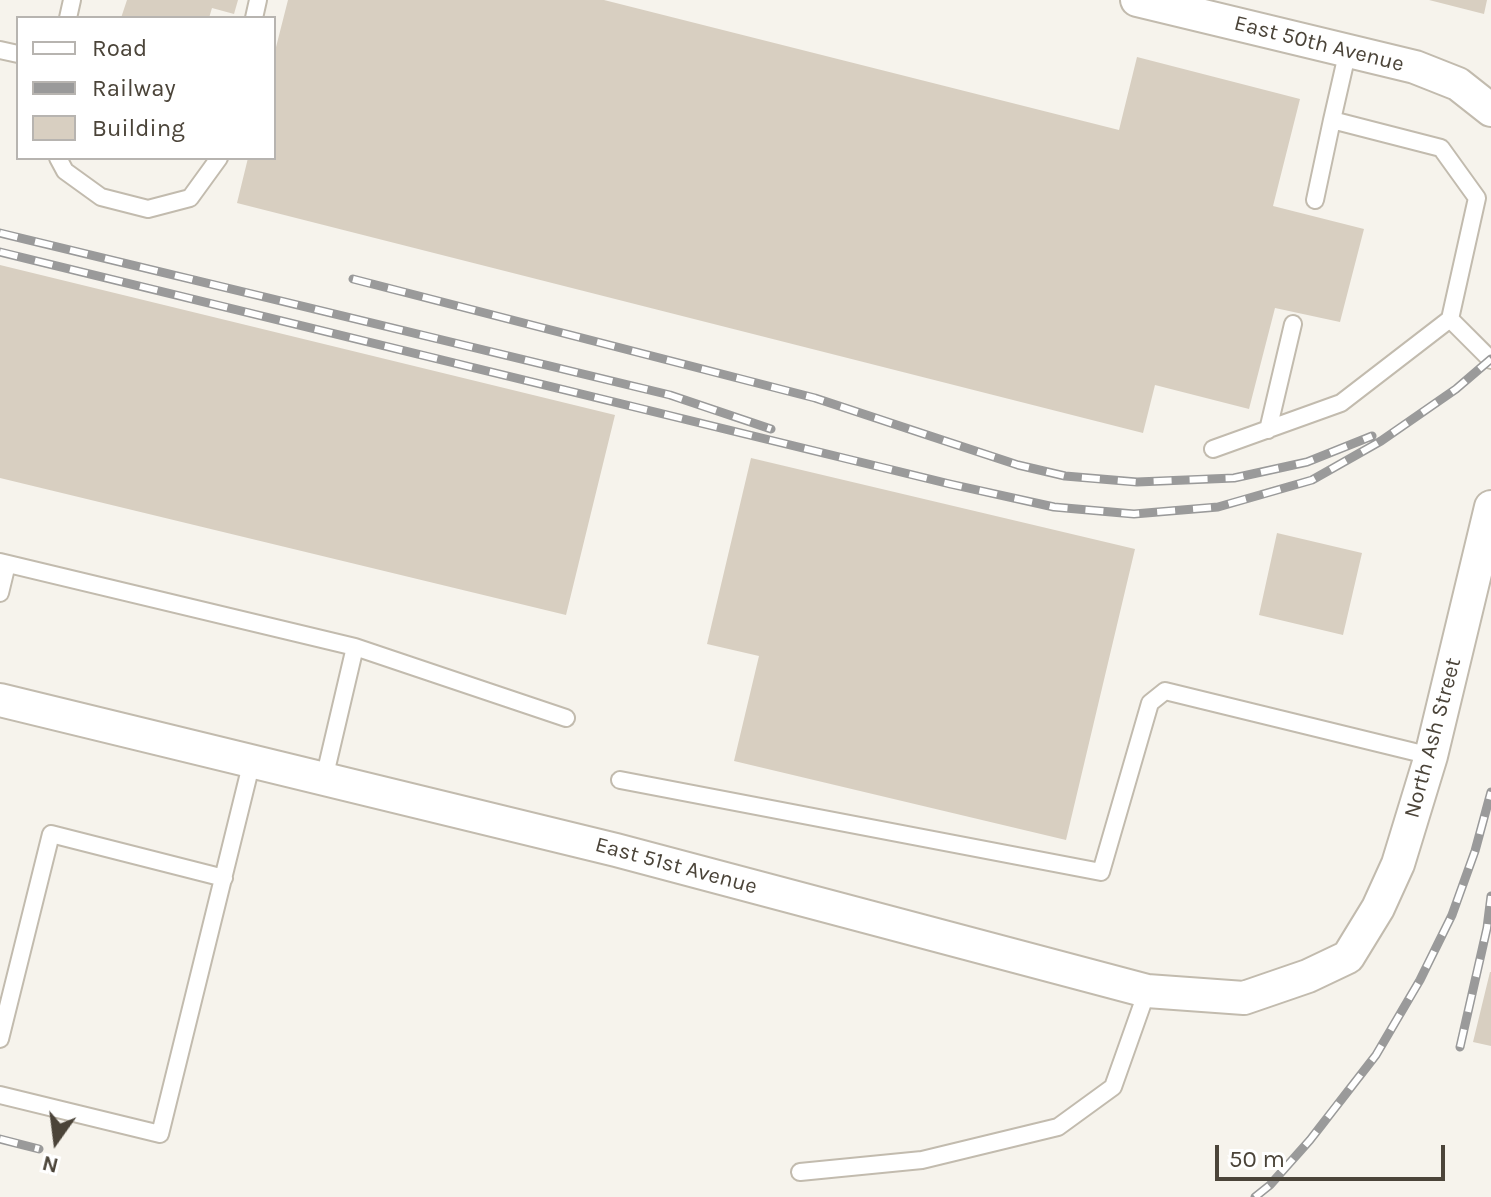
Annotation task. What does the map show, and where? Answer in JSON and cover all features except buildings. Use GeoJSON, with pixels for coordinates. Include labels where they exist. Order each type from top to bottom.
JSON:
{"type":"FeatureCollection","features":[{"type":"Feature","properties":{"kind":"street","name":"East 50th Avenue"},"geometry":{"type":"LineString","coordinates":[[1137,0],[1415,67],[1458,84],[1491,110]]}},
{"type":"Feature","properties":{"kind":"street","name":"North Ash Street"},"geometry":{"type":"LineString","coordinates":[[1348,957],[1378,908],[1398,864],[1431,756],[1489,520]]}},
{"type":"Feature","properties":{"kind":"street","name":"East 51st Avenue"},"geometry":{"type":"LineString","coordinates":[[0,700],[616,850],[1147,991],[1244,998],[1308,976],[1348,957]]}},
{"type":"Feature","properties":{"kind":"lane"},"geometry":{"type":"LineString","coordinates":[[1315,200],[1348,50]]}},
{"type":"Feature","properties":{"kind":"lane"},"geometry":{"type":"LineString","coordinates":[[1213,449],[1341,403],[1450,319],[1477,198],[1441,148],[1332,120]]}},
{"type":"Feature","properties":{"kind":"lane"},"geometry":{"type":"LineString","coordinates":[[59,160],[65,171],[101,197],[148,209],[190,198],[218,160]]}},
{"type":"Feature","properties":{"kind":"lane"},"geometry":{"type":"LineString","coordinates":[[1450,319],[1491,360]]}},
{"type":"Feature","properties":{"kind":"lane"},"geometry":{"type":"LineString","coordinates":[[1268,430],[1293,324]]}},
{"type":"Feature","properties":{"kind":"lane"},"geometry":{"type":"LineString","coordinates":[[0,593],[4,563],[355,647],[566,718]]}},
{"type":"Feature","properties":{"kind":"lane"},"geometry":{"type":"LineString","coordinates":[[324,779],[355,647]]}},
{"type":"Feature","properties":{"kind":"lane"},"geometry":{"type":"LineString","coordinates":[[620,780],[1101,872],[1150,703],[1165,691],[1431,756]]}},
{"type":"Feature","properties":{"kind":"lane"},"geometry":{"type":"LineString","coordinates":[[0,1095],[160,1134],[252,761]]}},
{"type":"Feature","properties":{"kind":"lane"},"geometry":{"type":"LineString","coordinates":[[0,1039],[51,834],[224,878]]}},
{"type":"Feature","properties":{"kind":"lane"},"geometry":{"type":"LineString","coordinates":[[800,1172],[922,1160],[1058,1127],[1113,1087],[1147,991]]}},
{"type":"Feature","properties":{"kind":"railway"},"geometry":{"type":"LineString","coordinates":[[0,233],[670,395],[771,429]]}},
{"type":"Feature","properties":{"kind":"railway"},"geometry":{"type":"LineString","coordinates":[[0,252],[950,484],[1054,507],[1134,514],[1218,507],[1312,480],[1381,441],[1456,389],[1491,359]]}},
{"type":"Feature","properties":{"kind":"railway"},"geometry":{"type":"LineString","coordinates":[[353,279],[815,398],[1018,465],[1065,476],[1137,482],[1234,478],[1307,462],[1372,436]]}},
{"type":"Feature","properties":{"kind":"railway"},"geometry":{"type":"LineString","coordinates":[[1255,1197],[1270,1185],[1310,1140],[1376,1055],[1420,980],[1452,915],[1475,851],[1491,792]]}},
{"type":"Feature","properties":{"kind":"railway"},"geometry":{"type":"LineString","coordinates":[[1460,1047],[1487,928],[1491,896]]}},
{"type":"Feature","properties":{"kind":"railway"},"geometry":{"type":"LineString","coordinates":[[0,1139],[39,1149]]}}]}
